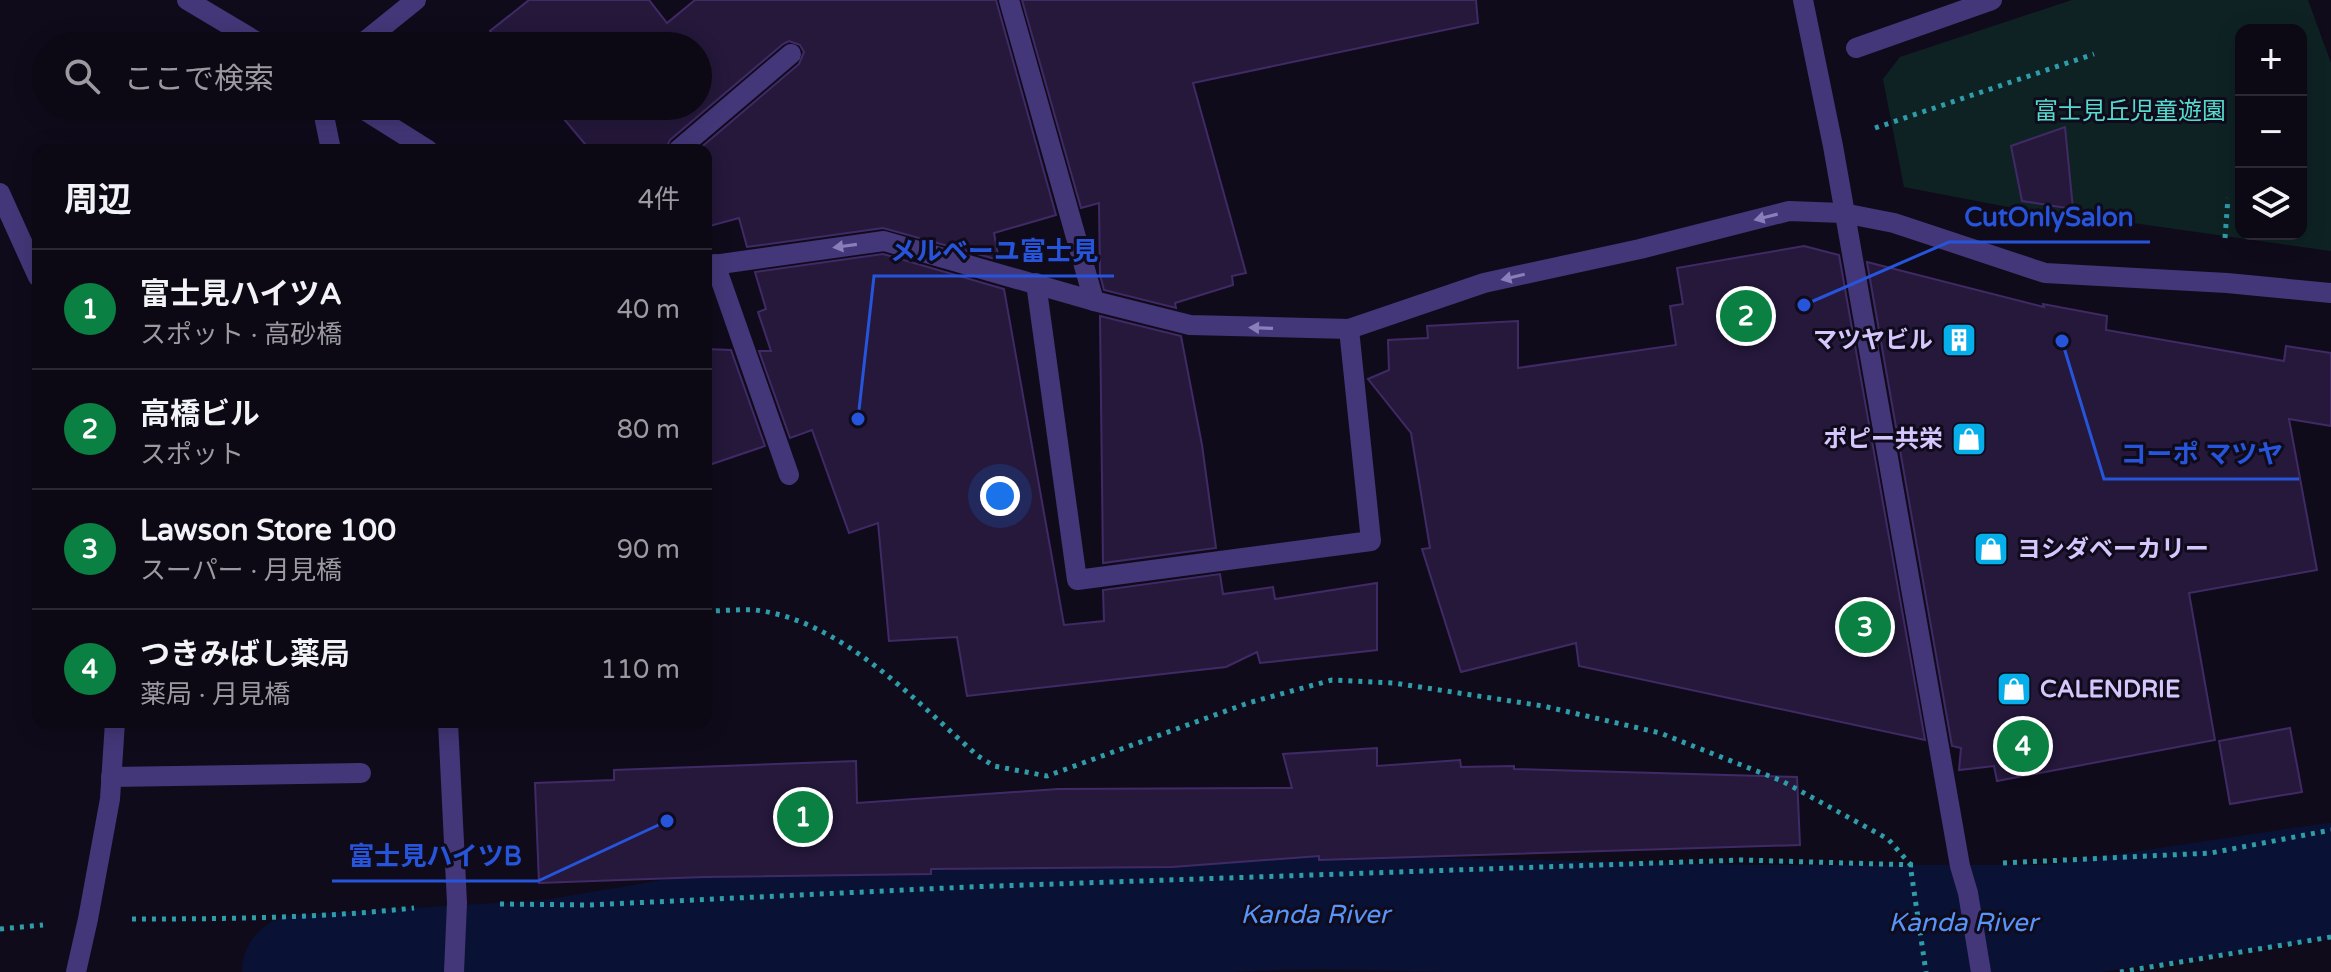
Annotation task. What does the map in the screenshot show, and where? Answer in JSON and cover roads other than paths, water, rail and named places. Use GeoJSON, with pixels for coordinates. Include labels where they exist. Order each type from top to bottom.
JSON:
{"type":"FeatureCollection","features":[{"type":"Feature","properties":{"kind":"street"},"geometry":{"type":"LineString","coordinates":[[187,0],[241,32]]}},
{"type":"Feature","properties":{"kind":"street"},"geometry":{"type":"LineString","coordinates":[[376,32],[416,0]]}},
{"type":"Feature","properties":{"kind":"street"},"geometry":{"type":"LineString","coordinates":[[1009,0],[1094,301]]}},
{"type":"Feature","properties":{"kind":"street"},"geometry":{"type":"LineString","coordinates":[[1803,0],[1832,143],[1981,972]]}},
{"type":"Feature","properties":{"kind":"street"},"geometry":{"type":"LineString","coordinates":[[1856,48],[1992,0]]}},
{"type":"Feature","properties":{"kind":"street"},"geometry":{"type":"LineString","coordinates":[[685,144],[791,54]]}},
{"type":"Feature","properties":{"kind":"street"},"geometry":{"type":"LineString","coordinates":[[325,120],[330,144]]}},
{"type":"Feature","properties":{"kind":"street"},"geometry":{"type":"LineString","coordinates":[[380,120],[418,144]]}},
{"type":"Feature","properties":{"kind":"street"},"geometry":{"type":"LineString","coordinates":[[0,193],[32,264]]}},
{"type":"Feature","properties":{"kind":"street"},"geometry":{"type":"LineString","coordinates":[[712,265],[884,241],[1190,325],[1349,329],[1484,283],[1640,249],[1789,211],[1843,213],[1894,223],[2045,273],[2227,283],[2331,293]]}},
{"type":"Feature","properties":{"kind":"street"},"geometry":{"type":"LineString","coordinates":[[712,270],[789,475]]}},
{"type":"Feature","properties":{"kind":"street"},"geometry":{"type":"LineString","coordinates":[[1036,283],[1077,580],[1371,541],[1349,329]]}},
{"type":"Feature","properties":{"kind":"street"},"geometry":{"type":"LineString","coordinates":[[76,972],[110,799],[115,728]]}},
{"type":"Feature","properties":{"kind":"street"},"geometry":{"type":"LineString","coordinates":[[448,728],[456,914],[454,972]]}},
{"type":"Feature","properties":{"kind":"street"},"geometry":{"type":"LineString","coordinates":[[111,777],[361,773]]}},
{"type":"Feature","properties":{"kind":"waterway","name":"Kanda River"},"geometry":{"type":"LineString","coordinates":[[299,972],[549,957],[691,933],[1316,912],[1751,922],[2050,922],[2331,880]]}},
{"type":"Feature","properties":{"kind":"place","name":"CutOnlySalon"},"geometry":{"type":"Point","coordinates":[1804,305]}},
{"type":"Feature","properties":{"kind":"place","name":"高橋ビル"},"geometry":{"type":"Point","coordinates":[1746,316]}},
{"type":"Feature","properties":{"kind":"place","name":"マツヤビル"},"geometry":{"type":"Point","coordinates":[1959,340]}},
{"type":"Feature","properties":{"kind":"place","name":"コーポ マツヤ"},"geometry":{"type":"Point","coordinates":[2062,341]}},
{"type":"Feature","properties":{"kind":"place","name":"メルベーユ富士見"},"geometry":{"type":"Point","coordinates":[858,419]}},
{"type":"Feature","properties":{"kind":"place","name":"ポピー共栄"},"geometry":{"type":"Point","coordinates":[1969,439]}},
{"type":"Feature","properties":{"kind":"place","name":"ヨシダベーカリー"},"geometry":{"type":"Point","coordinates":[1991,549]}},
{"type":"Feature","properties":{"kind":"place","name":"Lawson Store 100"},"geometry":{"type":"Point","coordinates":[1865,627]}},
{"type":"Feature","properties":{"kind":"place","name":"CALENDRIE"},"geometry":{"type":"Point","coordinates":[2014,689]}},
{"type":"Feature","properties":{"kind":"place","name":"つきみばし薬局"},"geometry":{"type":"Point","coordinates":[2023,746]}},
{"type":"Feature","properties":{"kind":"place","name":"富士見ハイツA"},"geometry":{"type":"Point","coordinates":[803,817]}},
{"type":"Feature","properties":{"kind":"place","name":"富士見ハイツB"},"geometry":{"type":"Point","coordinates":[667,821]}},
{"type":"Feature","properties":{"kind":"park label","name":"富士見丘児童遊園"},"geometry":{"type":"Point","coordinates":[2130,111]}}]}
